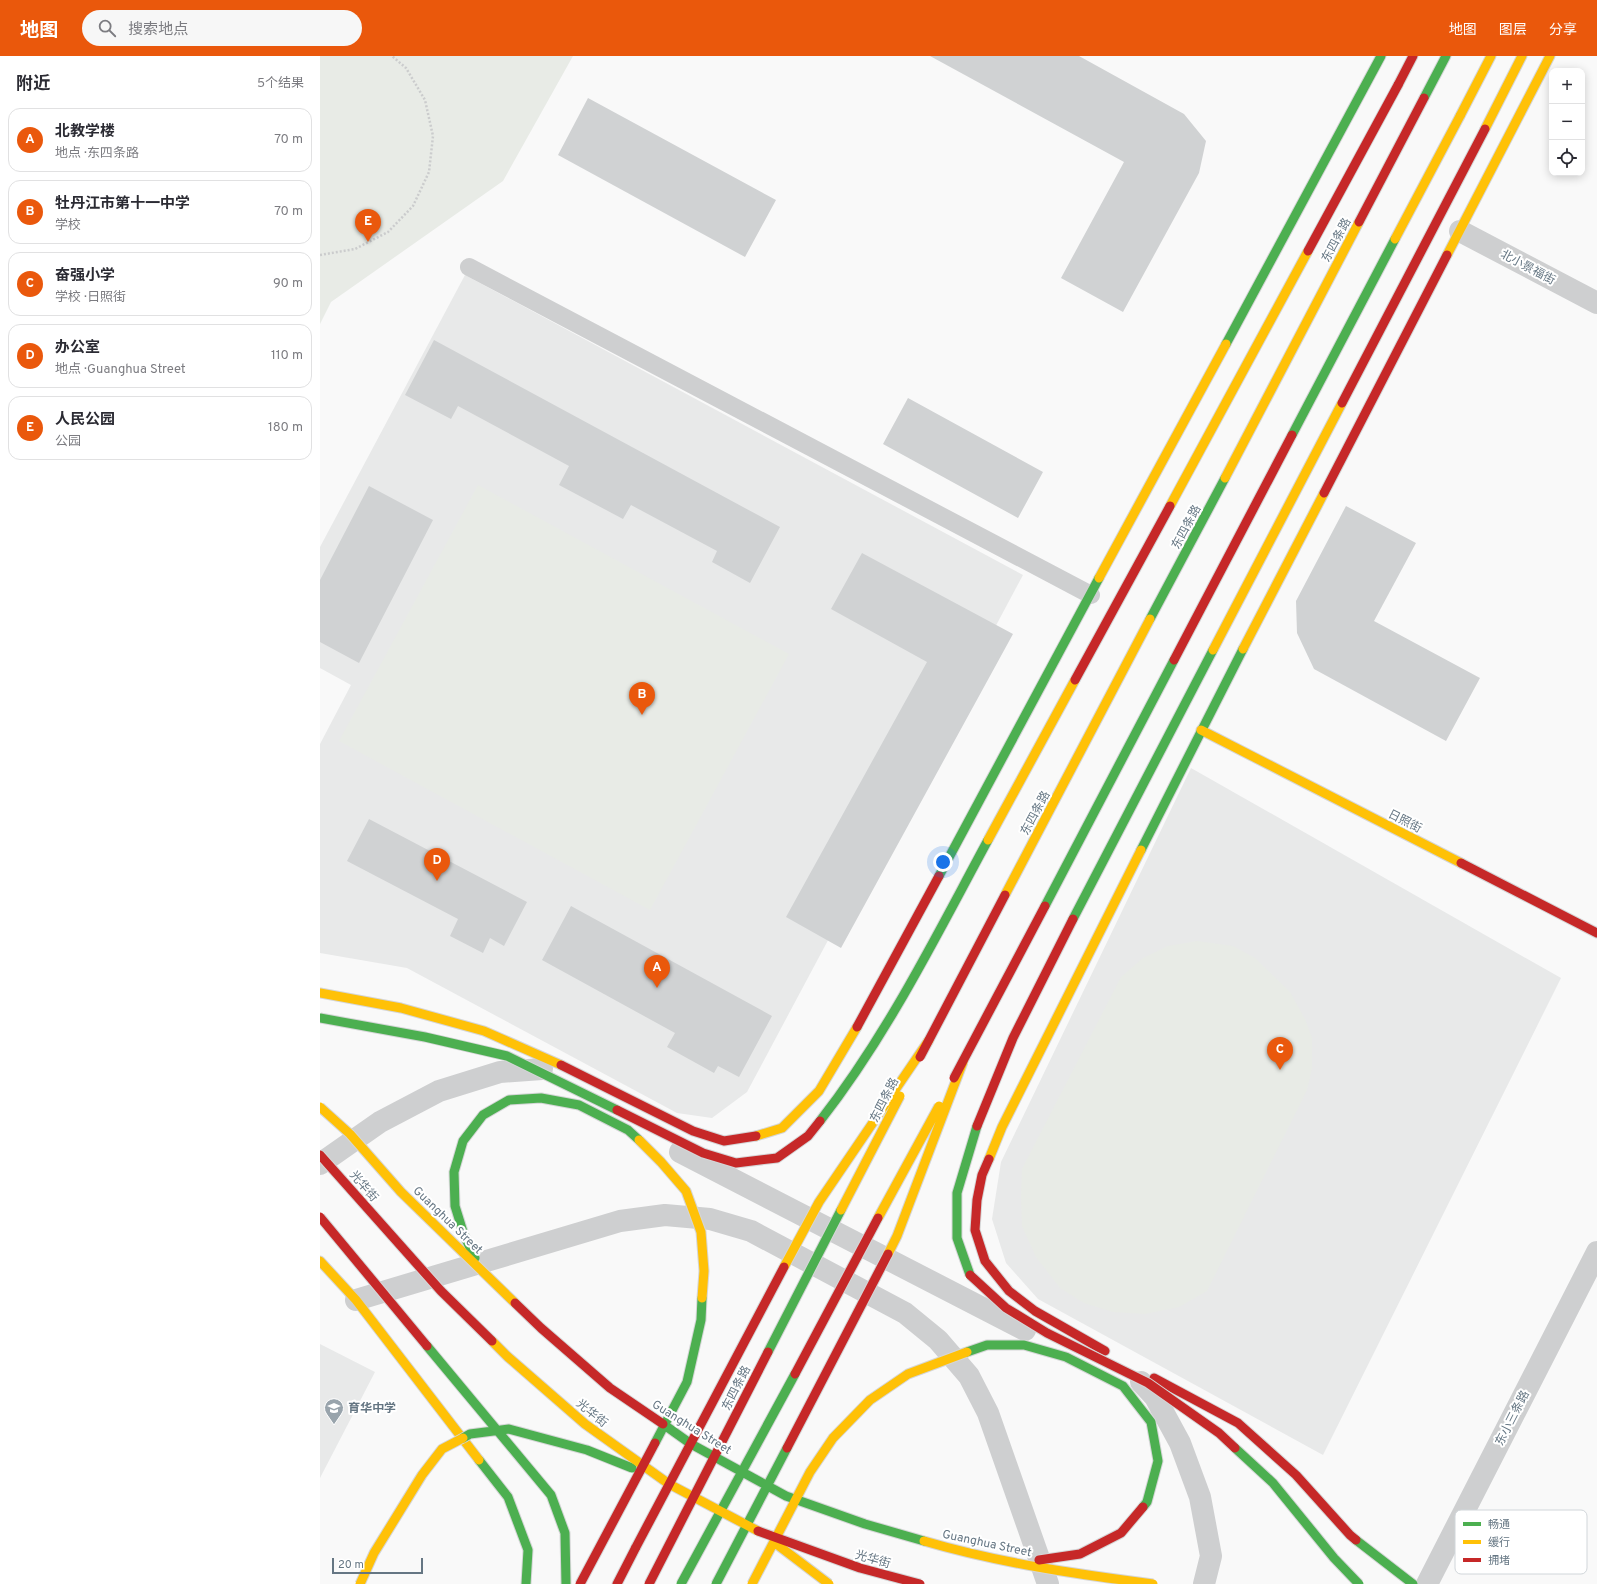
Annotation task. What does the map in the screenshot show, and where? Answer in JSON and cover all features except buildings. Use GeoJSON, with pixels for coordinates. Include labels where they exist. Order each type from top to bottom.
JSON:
{"type":"FeatureCollection","features":[{"type":"Feature","properties":{"kind":"main road"},"geometry":{"type":"LineString","coordinates":[[320,993],[401,1008],[484,1031],[568,1068],[693,1131],[724,1141],[753,1137],[782,1128],[819,1091],[848,1044],[1381,56]]}},
{"type":"Feature","properties":{"kind":"main road"},"geometry":{"type":"LineString","coordinates":[[320,1018],[425,1037],[507,1056],[703,1153],[736,1163],[777,1158],[808,1136],[844,1090],[896,1010],[1413,56]]}},
{"type":"Feature","properties":{"kind":"main road","name":"东四条路"},"geometry":{"type":"LineString","coordinates":[[648,1584],[929,1040],[1446,56]]}},
{"type":"Feature","properties":{"kind":"main road"},"geometry":{"type":"LineString","coordinates":[[681,1584],[963,1062],[1491,56]]}},
{"type":"Feature","properties":{"kind":"main road"},"geometry":{"type":"LineString","coordinates":[[1359,1584],[1334,1558],[1272,1483],[1219,1433],[1148,1383],[1046,1333],[1006,1308],[969,1274],[957,1238],[957,1193],[974,1133],[1013,1038],[1057,949],[1522,56]]}},
{"type":"Feature","properties":{"kind":"main road"},"geometry":{"type":"LineString","coordinates":[[1412,1584],[1350,1535],[1296,1476],[1238,1423],[1120,1360],[1035,1312],[1009,1291],[985,1261],[975,1230],[977,1200],[982,1175],[1002,1127],[1202,730],[1550,56]]}},
{"type":"Feature","properties":{"kind":"main road","name":"日照街"},"geometry":{"type":"LineString","coordinates":[[1202,730],[1597,933]]}},
{"type":"Feature","properties":{"kind":"main road"},"geometry":{"type":"LineString","coordinates":[[617,1584],[819,1202],[929,1040]]}},
{"type":"Feature","properties":{"kind":"main road"},"geometry":{"type":"LineString","coordinates":[[716,1584],[897,1236],[963,1062]]}},
{"type":"Feature","properties":{"kind":"main road"},"geometry":{"type":"LineString","coordinates":[[479,1266],[464,1235],[455,1206],[454,1172],[463,1141],[483,1115],[509,1100],[541,1098],[579,1105],[628,1130],[662,1162],[686,1191],[701,1232],[704,1271],[701,1320],[687,1382],[580,1584]]}},
{"type":"Feature","properties":{"kind":"main road","name":"Guanghua Street"},"geometry":{"type":"LineString","coordinates":[[320,1106],[350,1134],[401,1192],[479,1266],[541,1328],[610,1388],[698,1448],[786,1496],[865,1524],[962,1552],[1086,1575],[1153,1584]]}},
{"type":"Feature","properties":{"kind":"main road","name":"光华街"},"geometry":{"type":"LineString","coordinates":[[320,1155],[441,1291],[508,1357],[585,1424],[669,1484],[764,1534],[860,1568],[920,1584]]}},
{"type":"Feature","properties":{"kind":"main road"},"geometry":{"type":"LineString","coordinates":[[320,1217],[551,1495],[565,1533],[566,1584]]}},
{"type":"Feature","properties":{"kind":"main road"},"geometry":{"type":"LineString","coordinates":[[320,1260],[356,1300],[508,1497],[528,1550],[526,1584]]}},
{"type":"Feature","properties":{"kind":"main road"},"geometry":{"type":"LineString","coordinates":[[752,1584],[810,1472],[833,1438],[870,1400],[908,1374],[987,1345],[1024,1345],[1066,1357],[1123,1386],[1151,1422],[1158,1461],[1147,1502],[1121,1532],[1080,1554],[1021,1563]]}},
{"type":"Feature","properties":{"kind":"main road"},"geometry":{"type":"LineString","coordinates":[[360,1584],[374,1553],[422,1475],[442,1449],[470,1434],[509,1429],[546,1438],[587,1450],[669,1484]]}},
{"type":"Feature","properties":{"kind":"main road"},"geometry":{"type":"LineString","coordinates":[[764,1534],[829,1584]]}},
{"type":"Feature","properties":{"kind":"street","name":"北小景福街"},"geometry":{"type":"LineString","coordinates":[[1460,231],[1597,303]]}},
{"type":"Feature","properties":{"kind":"street"},"geometry":{"type":"LineString","coordinates":[[320,1164],[380,1122],[439,1091],[500,1072],[568,1068]]}},
{"type":"Feature","properties":{"kind":"street"},"geometry":{"type":"LineString","coordinates":[[522,1070],[1155,1397]]}},
{"type":"Feature","properties":{"kind":"street"},"geometry":{"type":"LineString","coordinates":[[356,1300],[620,1221],[665,1215],[710,1220],[751,1231],[905,1313],[938,1340],[959,1364],[969,1376],[988,1413],[1048,1584]]}},
{"type":"Feature","properties":{"kind":"street","name":"东小三条路"},"geometry":{"type":"LineString","coordinates":[[1465,1510],[1597,1252]]}},
{"type":"Feature","properties":{"kind":"street"},"geometry":{"type":"LineString","coordinates":[[1120,1360],[1155,1397],[1180,1443],[1200,1497],[1211,1556],[1204,1584]]}},
{"type":"Feature","properties":{"kind":"street","name":"东小三条路"},"geometry":{"type":"LineString","coordinates":[[1427,1584],[1455,1529]]}},
{"type":"Feature","properties":{"kind":"lane"},"geometry":{"type":"LineString","coordinates":[[469,267],[1091,595]]}},
{"type":"Feature","properties":{"kind":"path"},"geometry":{"type":"LineString","coordinates":[[320,255],[355,249],[388,232],[413,206],[429,172],[433,136],[425,100],[406,68],[392,56]]}},
{"type":"Feature","properties":{"kind":"shaded area"},"geometry":{"type":"Polygon","coordinates":[[[320,56],[573,56],[503,181],[331,302],[320,324],[320,56]]]}},
{"type":"Feature","properties":{"kind":"shaded area"},"geometry":{"type":"Polygon","coordinates":[[[465,275],[1023,575],[747,1092],[712,1118],[677,1113],[407,968],[320,953],[320,744],[351,685],[320,668],[320,547],[465,275]]]}},
{"type":"Feature","properties":{"kind":"shaded area"},"geometry":{"type":"Polygon","coordinates":[[[478,485],[789,654],[650,910],[339,741],[478,485]]]}},
{"type":"Feature","properties":{"kind":"shaded area"},"geometry":{"type":"Polygon","coordinates":[[[1191,768],[1561,978],[1323,1455],[1038,1299],[1006,1263],[992,1219],[1001,1162],[1191,768]]]}},
{"type":"Feature","properties":{"kind":"shaded area"},"geometry":{"type":"Polygon","coordinates":[[[1197,941],[1233,946],[1255,958],[1290,992],[1305,1019],[1312,1038],[1312,1068],[1307,1090],[1207,1291],[1179,1307],[1145,1314],[1113,1312],[1084,1303],[1060,1288],[1036,1257],[1022,1226],[1022,1169],[1121,977],[1143,958],[1168,946],[1197,941]]]}},
{"type":"Feature","properties":{"kind":"shaded area","name":"育华中学"},"geometry":{"type":"Polygon","coordinates":[[[320,1344],[375,1372],[320,1478],[320,1344]]]}},
{"type":"Feature","properties":{"kind":"traffic: fast"},"geometry":{"type":"LineString","coordinates":[[1226,344],[1381,56]]}},
{"type":"Feature","properties":{"kind":"traffic: fast"},"geometry":{"type":"LineString","coordinates":[[1424,98],[1446,56]]}},
{"type":"Feature","properties":{"kind":"traffic: fast"},"geometry":{"type":"LineString","coordinates":[[1292,435],[1395,239]]}},
{"type":"Feature","properties":{"kind":"traffic: fast"},"geometry":{"type":"LineString","coordinates":[[1150,619],[1225,478]]}},
{"type":"Feature","properties":{"kind":"traffic: fast"},"geometry":{"type":"LineString","coordinates":[[939,876],[1099,578]]}},
{"type":"Feature","properties":{"kind":"traffic: fast"},"geometry":{"type":"LineString","coordinates":[[1141,850],[1243,649]]}},
{"type":"Feature","properties":{"kind":"traffic: fast"},"geometry":{"type":"LineString","coordinates":[[1073,919],[1213,650]]}},
{"type":"Feature","properties":{"kind":"traffic: fast"},"geometry":{"type":"LineString","coordinates":[[1045,906],[1174,660]]}},
{"type":"Feature","properties":{"kind":"traffic: fast"},"geometry":{"type":"LineString","coordinates":[[820,1121],[868,1054],[910,984],[988,840]]}},
{"type":"Feature","properties":{"kind":"traffic: fast"},"geometry":{"type":"LineString","coordinates":[[320,1018],[425,1037],[507,1056],[617,1110]]}},
{"type":"Feature","properties":{"kind":"traffic: fast"},"geometry":{"type":"LineString","coordinates":[[475,1258],[464,1235],[455,1206],[454,1172],[463,1141],[483,1115],[509,1100],[541,1098],[579,1105],[628,1130],[639,1140]]}},
{"type":"Feature","properties":{"kind":"traffic: fast"},"geometry":{"type":"LineString","coordinates":[[970,1275],[957,1238],[957,1193],[977,1126]]}},
{"type":"Feature","properties":{"kind":"traffic: fast"},"geometry":{"type":"LineString","coordinates":[[768,1352],[841,1210]]}},
{"type":"Feature","properties":{"kind":"traffic: fast"},"geometry":{"type":"LineString","coordinates":[[655,1443],[687,1382],[701,1320],[702,1298]]}},
{"type":"Feature","properties":{"kind":"traffic: fast"},"geometry":{"type":"LineString","coordinates":[[967,1352],[987,1345],[1024,1345],[1066,1357],[1123,1386],[1151,1422],[1158,1461],[1147,1502],[1143,1507]]}},
{"type":"Feature","properties":{"kind":"traffic: fast"},"geometry":{"type":"LineString","coordinates":[[427,1346],[551,1495],[565,1533],[566,1584]]}},
{"type":"Feature","properties":{"kind":"traffic: fast"},"geometry":{"type":"LineString","coordinates":[[681,1584],[795,1374]]}},
{"type":"Feature","properties":{"kind":"traffic: fast"},"geometry":{"type":"LineString","coordinates":[[663,1424],[691,1444],[786,1496],[865,1524],[924,1541]]}},
{"type":"Feature","properties":{"kind":"traffic: fast"},"geometry":{"type":"LineString","coordinates":[[463,1438],[470,1434],[509,1429],[587,1450],[632,1468]]}},
{"type":"Feature","properties":{"kind":"traffic: fast"},"geometry":{"type":"LineString","coordinates":[[716,1584],[787,1448]]}},
{"type":"Feature","properties":{"kind":"traffic: fast"},"geometry":{"type":"LineString","coordinates":[[1235,1448],[1273,1483],[1334,1558],[1359,1584]]}},
{"type":"Feature","properties":{"kind":"traffic: fast"},"geometry":{"type":"LineString","coordinates":[[479,1460],[508,1497],[528,1550],[526,1584]]}},
{"type":"Feature","properties":{"kind":"traffic: fast"},"geometry":{"type":"LineString","coordinates":[[1356,1540],[1413,1584]]}},
{"type":"Feature","properties":{"kind":"traffic: slow"},"geometry":{"type":"LineString","coordinates":[[1460,116],[1491,56]]}},
{"type":"Feature","properties":{"kind":"traffic: slow"},"geometry":{"type":"LineString","coordinates":[[1485,129],[1522,56]]}},
{"type":"Feature","properties":{"kind":"traffic: slow"},"geometry":{"type":"LineString","coordinates":[[1447,255],[1550,56]]}},
{"type":"Feature","properties":{"kind":"traffic: slow"},"geometry":{"type":"LineString","coordinates":[[1395,239],[1460,116]]}},
{"type":"Feature","properties":{"kind":"traffic: slow"},"geometry":{"type":"LineString","coordinates":[[1225,478],[1359,222]]}},
{"type":"Feature","properties":{"kind":"traffic: slow"},"geometry":{"type":"LineString","coordinates":[[1170,506],[1308,251]]}},
{"type":"Feature","properties":{"kind":"traffic: slow"},"geometry":{"type":"LineString","coordinates":[[1099,578],[1226,344]]}},
{"type":"Feature","properties":{"kind":"traffic: slow"},"geometry":{"type":"LineString","coordinates":[[1213,650],[1342,403]]}},
{"type":"Feature","properties":{"kind":"traffic: slow"},"geometry":{"type":"LineString","coordinates":[[1243,649],[1324,493]]}},
{"type":"Feature","properties":{"kind":"traffic: slow"},"geometry":{"type":"LineString","coordinates":[[1005,895],[1150,619]]}},
{"type":"Feature","properties":{"kind":"traffic: slow"},"geometry":{"type":"LineString","coordinates":[[988,840],[1075,680]]}},
{"type":"Feature","properties":{"kind":"traffic: slow"},"geometry":{"type":"LineString","coordinates":[[1201,730],[1461,863]]}},
{"type":"Feature","properties":{"kind":"traffic: slow"},"geometry":{"type":"LineString","coordinates":[[989,1159],[1002,1127],[1141,850]]}},
{"type":"Feature","properties":{"kind":"traffic: slow"},"geometry":{"type":"LineString","coordinates":[[320,993],[401,1008],[484,1031],[561,1065]]}},
{"type":"Feature","properties":{"kind":"traffic: slow"},"geometry":{"type":"LineString","coordinates":[[756,1136],[782,1128],[819,1091],[857,1027]]}},
{"type":"Feature","properties":{"kind":"traffic: slow"},"geometry":{"type":"LineString","coordinates":[[784,1267],[819,1202],[929,1040]]}},
{"type":"Feature","properties":{"kind":"traffic: slow"},"geometry":{"type":"LineString","coordinates":[[888,1254],[897,1236],[963,1062]]}},
{"type":"Feature","properties":{"kind":"traffic: slow"},"geometry":{"type":"LineString","coordinates":[[841,1210],[900,1096]]}},
{"type":"Feature","properties":{"kind":"traffic: slow"},"geometry":{"type":"LineString","coordinates":[[878,1218],[939,1106]]}},
{"type":"Feature","properties":{"kind":"traffic: slow"},"geometry":{"type":"LineString","coordinates":[[320,1107],[350,1134],[401,1192],[515,1303]]}},
{"type":"Feature","properties":{"kind":"traffic: slow"},"geometry":{"type":"LineString","coordinates":[[639,1140],[661,1162],[686,1191],[701,1232],[704,1271],[702,1298]]}},
{"type":"Feature","properties":{"kind":"traffic: slow"},"geometry":{"type":"LineString","coordinates":[[320,1261],[356,1300],[479,1460]]}},
{"type":"Feature","properties":{"kind":"traffic: slow"},"geometry":{"type":"LineString","coordinates":[[492,1341],[508,1357],[585,1424],[669,1484],[758,1531]]}},
{"type":"Feature","properties":{"kind":"traffic: slow"},"geometry":{"type":"LineString","coordinates":[[752,1584],[810,1472],[833,1438],[870,1400],[908,1374],[967,1352]]}},
{"type":"Feature","properties":{"kind":"traffic: slow"},"geometry":{"type":"LineString","coordinates":[[360,1584],[374,1553],[422,1475],[442,1449],[463,1438]]}},
{"type":"Feature","properties":{"kind":"traffic: slow"},"geometry":{"type":"LineString","coordinates":[[924,1541],[1009,1562],[1066,1572],[1153,1584]]}},
{"type":"Feature","properties":{"kind":"traffic: slow"},"geometry":{"type":"LineString","coordinates":[[779,1546],[829,1584]]}},
{"type":"Feature","properties":{"kind":"traffic: jam"},"geometry":{"type":"LineString","coordinates":[[1398,85],[1413,56]]}},
{"type":"Feature","properties":{"kind":"traffic: jam"},"geometry":{"type":"LineString","coordinates":[[1308,251],[1398,85]]}},
{"type":"Feature","properties":{"kind":"traffic: jam"},"geometry":{"type":"LineString","coordinates":[[1359,222],[1424,98]]}},
{"type":"Feature","properties":{"kind":"traffic: jam"},"geometry":{"type":"LineString","coordinates":[[1342,403],[1485,129]]}},
{"type":"Feature","properties":{"kind":"traffic: jam"},"geometry":{"type":"LineString","coordinates":[[1324,493],[1447,255]]}},
{"type":"Feature","properties":{"kind":"traffic: jam"},"geometry":{"type":"LineString","coordinates":[[1174,660],[1292,435]]}},
{"type":"Feature","properties":{"kind":"traffic: jam"},"geometry":{"type":"LineString","coordinates":[[1075,680],[1170,506]]}},
{"type":"Feature","properties":{"kind":"traffic: jam"},"geometry":{"type":"LineString","coordinates":[[1461,863],[1597,933]]}},
{"type":"Feature","properties":{"kind":"traffic: jam"},"geometry":{"type":"LineString","coordinates":[[857,1027],[939,876]]}},
{"type":"Feature","properties":{"kind":"traffic: jam"},"geometry":{"type":"LineString","coordinates":[[920,1057],[1005,895]]}},
{"type":"Feature","properties":{"kind":"traffic: jam"},"geometry":{"type":"LineString","coordinates":[[954,1078],[1045,906]]}},
{"type":"Feature","properties":{"kind":"traffic: jam"},"geometry":{"type":"LineString","coordinates":[[977,1126],[1013,1038],[1073,919]]}},
{"type":"Feature","properties":{"kind":"traffic: jam"},"geometry":{"type":"LineString","coordinates":[[561,1065],[693,1131],[724,1141],[756,1136]]}},
{"type":"Feature","properties":{"kind":"traffic: jam"},"geometry":{"type":"LineString","coordinates":[[617,1110],[703,1153],[736,1163],[777,1158],[808,1136],[820,1121]]}},
{"type":"Feature","properties":{"kind":"traffic: jam"},"geometry":{"type":"LineString","coordinates":[[320,1155],[441,1291],[492,1341]]}},
{"type":"Feature","properties":{"kind":"traffic: jam"},"geometry":{"type":"LineString","coordinates":[[989,1159],[982,1175],[977,1200],[975,1230],[985,1261],[1009,1291],[1035,1311],[1105,1351]]}},
{"type":"Feature","properties":{"kind":"traffic: jam"},"geometry":{"type":"LineString","coordinates":[[320,1217],[427,1346]]}},
{"type":"Feature","properties":{"kind":"traffic: jam"},"geometry":{"type":"LineString","coordinates":[[795,1374],[878,1218]]}},
{"type":"Feature","properties":{"kind":"traffic: jam"},"geometry":{"type":"LineString","coordinates":[[787,1448],[888,1254]]}},
{"type":"Feature","properties":{"kind":"traffic: jam"},"geometry":{"type":"LineString","coordinates":[[636,1547],[784,1267]]}},
{"type":"Feature","properties":{"kind":"traffic: jam"},"geometry":{"type":"LineString","coordinates":[[970,1275],[1006,1308],[1047,1333],[1148,1383],[1219,1433],[1235,1448]]}},
{"type":"Feature","properties":{"kind":"traffic: jam"},"geometry":{"type":"LineString","coordinates":[[515,1303],[541,1328],[610,1388],[663,1424]]}},
{"type":"Feature","properties":{"kind":"traffic: jam"},"geometry":{"type":"LineString","coordinates":[[649,1584],[768,1352]]}},
{"type":"Feature","properties":{"kind":"traffic: jam"},"geometry":{"type":"LineString","coordinates":[[1154,1378],[1238,1423],[1296,1475],[1356,1540]]}},
{"type":"Feature","properties":{"kind":"traffic: jam"},"geometry":{"type":"LineString","coordinates":[[580,1584],[655,1443]]}},
{"type":"Feature","properties":{"kind":"traffic: jam"},"geometry":{"type":"LineString","coordinates":[[1039,1560],[1080,1554],[1121,1533],[1143,1507]]}},
{"type":"Feature","properties":{"kind":"traffic: jam"},"geometry":{"type":"LineString","coordinates":[[758,1531],[860,1568],[920,1584]]}},
{"type":"Feature","properties":{"kind":"traffic: jam"},"geometry":{"type":"LineString","coordinates":[[617,1584],[636,1547]]}},
{"type":"Feature","properties":{"kind":"place","name":"人民公园"},"geometry":{"type":"Point","coordinates":[368,242]}},
{"type":"Feature","properties":{"kind":"place","name":"牡丹江市第十一中学"},"geometry":{"type":"Point","coordinates":[642,715]}},
{"type":"Feature","properties":{"kind":"place","name":"办公室"},"geometry":{"type":"Point","coordinates":[437,881]}},
{"type":"Feature","properties":{"kind":"place","name":"北教学楼"},"geometry":{"type":"Point","coordinates":[657,988]}},
{"type":"Feature","properties":{"kind":"place","name":"奋强小学"},"geometry":{"type":"Point","coordinates":[1280,1070]}},
{"type":"Feature","properties":{"kind":"place","name":"育华中学"},"geometry":{"type":"Point","coordinates":[334,1425]}}]}
